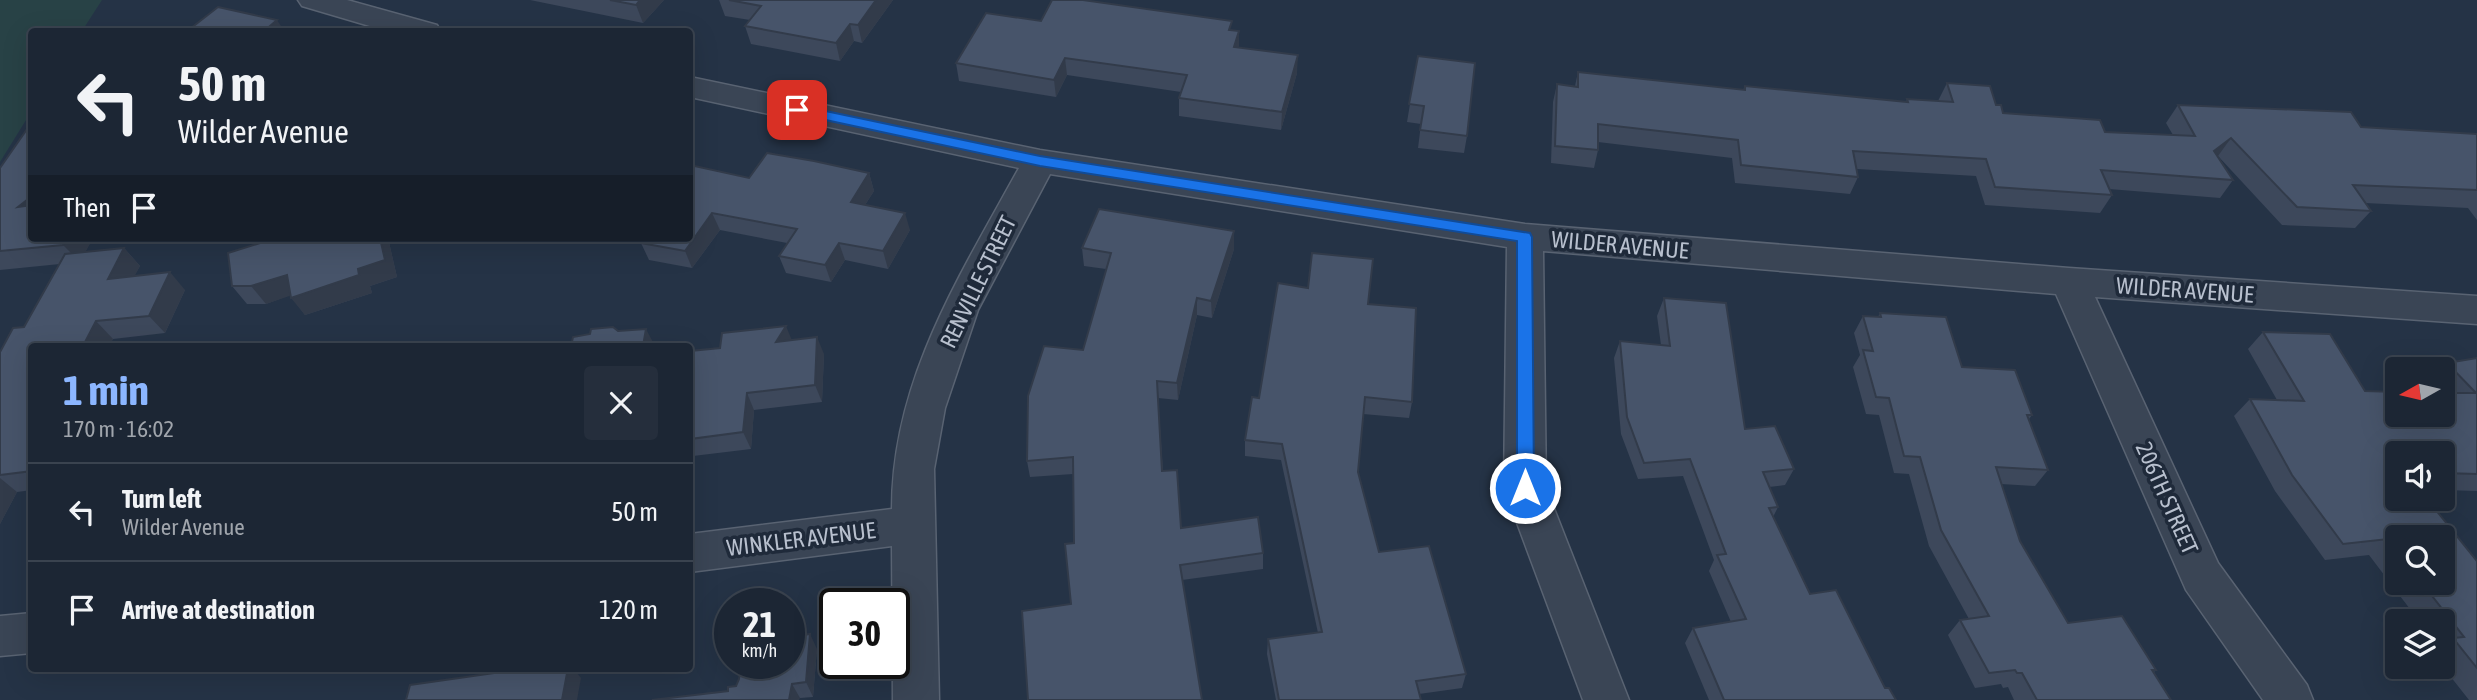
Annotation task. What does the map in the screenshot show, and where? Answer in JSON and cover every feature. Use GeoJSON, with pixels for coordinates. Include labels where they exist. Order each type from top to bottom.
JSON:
{"type":"FeatureCollection","features":[{"type":"Feature","properties":{"kind":"street"},"geometry":{"type":"LineString","coordinates":[[313,0],[414,28]]}},
{"type":"Feature","properties":{"kind":"street","name":"WILDER AVENUE"},"geometry":{"type":"LineString","coordinates":[[693,88],[1040,161],[1525,237],[2068,282],[2477,310]]}},
{"type":"Feature","properties":{"kind":"street","name":"RENVILLE STREET"},"geometry":{"type":"LineString","coordinates":[[916,700],[913,469],[925,408],[940,358],[959,310],[1040,161]]}},
{"type":"Feature","properties":{"kind":"street"},"geometry":{"type":"LineString","coordinates":[[1525,237],[1525,488],[1606,700]]}},
{"type":"Feature","properties":{"kind":"street","name":"206TH STREET"},"geometry":{"type":"LineString","coordinates":[[2068,282],[2202,576],[2290,700]]}},
{"type":"Feature","properties":{"kind":"street","name":"WINKLER AVENUE"},"geometry":{"type":"LineString","coordinates":[[693,553],[914,526]]}},
{"type":"Feature","properties":{"kind":"street"},"geometry":{"type":"LineString","coordinates":[[0,636],[28,632]]}},
{"type":"Feature","properties":{"kind":"green space"},"geometry":{"type":"Polygon","coordinates":[[[0,0],[102,0],[84,28],[28,28],[28,117],[0,162],[0,0]]]}},
{"type":"Feature","properties":{"kind":"building"},"geometry":{"type":"Polygon","coordinates":[[[610,0],[640,0],[636,5],[610,0]]]}},
{"type":"Feature","properties":{"kind":"building"},"geometry":{"type":"Polygon","coordinates":[[[729,0],[876,0],[858,25],[850,24],[836,43],[745,26],[761,6],[729,0]]]}},
{"type":"Feature","properties":{"kind":"building"},"geometry":{"type":"Polygon","coordinates":[[[1052,0],[1083,0],[1232,21],[1229,30],[1239,31],[1234,47],[1298,55],[1282,112],[1179,98],[1187,75],[1065,58],[1054,80],[956,63],[986,13],[1041,21],[1052,0]]]}},
{"type":"Feature","properties":{"kind":"building"},"geometry":{"type":"Polygon","coordinates":[[[218,7],[277,20],[268,28],[191,28],[218,7]]]}},
{"type":"Feature","properties":{"kind":"building"},"geometry":{"type":"Polygon","coordinates":[[[1418,56],[1475,63],[1467,136],[1420,130],[1424,106],[1409,104],[1418,56]]]}},
{"type":"Feature","properties":{"kind":"building"},"geometry":{"type":"Polygon","coordinates":[[[1578,72],[1745,90],[1745,86],[1908,102],[1907,99],[1953,102],[1947,83],[1990,86],[1996,105],[2001,105],[2003,113],[2100,120],[2105,132],[2195,136],[2178,105],[2351,112],[2361,127],[2477,134],[2477,190],[2353,185],[2371,211],[2297,207],[2231,138],[2214,151],[2233,180],[2101,170],[2112,195],[1995,187],[1986,159],[1853,151],[1858,177],[1741,165],[1738,140],[1598,124],[1598,150],[1555,146],[1557,84],[1578,87],[1578,72]]]}},
{"type":"Feature","properties":{"kind":"building"},"geometry":{"type":"Polygon","coordinates":[[[28,128],[28,199],[18,207],[28,206],[28,242],[65,242],[63,245],[0,251],[0,168],[28,128]]]}},
{"type":"Feature","properties":{"kind":"building"},"geometry":{"type":"Polygon","coordinates":[[[767,153],[869,173],[851,202],[905,213],[883,251],[839,243],[825,265],[779,256],[797,229],[712,213],[693,240],[693,166],[749,178],[767,153]]]}},
{"type":"Feature","properties":{"kind":"building"},"geometry":{"type":"Polygon","coordinates":[[[1099,209],[1234,231],[1211,301],[1197,298],[1177,383],[1157,381],[1162,471],[1177,470],[1181,528],[1258,517],[1263,553],[1180,565],[1202,700],[1028,700],[1022,611],[1071,604],[1065,544],[1074,543],[1073,457],[1027,461],[1028,396],[1044,346],[1083,350],[1111,253],[1082,248],[1099,209]]]}},
{"type":"Feature","properties":{"kind":"building"},"geometry":{"type":"Polygon","coordinates":[[[263,242],[381,242],[385,260],[358,269],[359,275],[291,298],[287,275],[251,286],[232,286],[228,253],[263,242]]]}},
{"type":"Feature","properties":{"kind":"building"},"geometry":{"type":"Polygon","coordinates":[[[642,242],[691,242],[685,251],[642,242]]]}},
{"type":"Feature","properties":{"kind":"building"},"geometry":{"type":"Polygon","coordinates":[[[124,248],[108,279],[170,272],[149,316],[96,321],[85,343],[28,343],[28,472],[0,475],[0,352],[13,328],[24,327],[65,254],[124,248]]]}},
{"type":"Feature","properties":{"kind":"building"},"geometry":{"type":"Polygon","coordinates":[[[1312,253],[1373,259],[1368,304],[1416,308],[1412,402],[1365,397],[1358,472],[1379,552],[1429,546],[1466,674],[1416,681],[1421,700],[1279,700],[1268,639],[1322,632],[1282,444],[1245,440],[1252,397],[1259,398],[1278,283],[1308,288],[1312,253]]]}},
{"type":"Feature","properties":{"kind":"building"},"geometry":{"type":"Polygon","coordinates":[[[1664,298],[1726,303],[1745,429],[1775,426],[1794,469],[1763,472],[1778,507],[1769,508],[1810,594],[1836,590],[1885,688],[1889,688],[1896,700],[1724,700],[1693,628],[1746,619],[1717,555],[1726,554],[1690,459],[1644,463],[1627,417],[1620,341],[1670,346],[1664,298]]]}},
{"type":"Feature","properties":{"kind":"building"},"geometry":{"type":"Polygon","coordinates":[[[1880,313],[1946,317],[1962,367],[2015,370],[2032,415],[2027,415],[2048,470],[1996,467],[2020,541],[2068,623],[2122,616],[2156,670],[2152,670],[2171,700],[2037,700],[2022,673],[2015,670],[1989,673],[1960,620],[1989,616],[1941,530],[1920,457],[1904,456],[1889,398],[1876,397],[1863,350],[1873,351],[1863,316],[1881,317],[1880,313]]]}},
{"type":"Feature","properties":{"kind":"building"},"geometry":{"type":"Polygon","coordinates":[[[786,326],[776,342],[817,337],[815,385],[747,393],[743,432],[693,439],[693,351],[720,348],[722,333],[786,326]]]}},
{"type":"Feature","properties":{"kind":"building"},"geometry":{"type":"Polygon","coordinates":[[[591,329],[646,329],[644,343],[572,343],[573,337],[590,334],[591,329]]]}},
{"type":"Feature","properties":{"kind":"building"},"geometry":{"type":"Polygon","coordinates":[[[2263,332],[2330,334],[2365,391],[2385,392],[2385,427],[2455,427],[2455,393],[2476,393],[2455,371],[2455,362],[2477,358],[2477,474],[2455,473],[2455,441],[2385,441],[2385,511],[2437,511],[2448,525],[2385,525],[2385,539],[2343,544],[2292,475],[2250,399],[2304,401],[2263,332]]]}},
{"type":"Feature","properties":{"kind":"building"},"geometry":{"type":"Polygon","coordinates":[[[2455,534],[2477,561],[2477,668],[2455,640],[2455,638],[2464,637],[2455,625],[2455,609],[2442,609],[2431,595],[2455,595],[2455,534]]]}},
{"type":"Feature","properties":{"kind":"building"},"geometry":{"type":"Polygon","coordinates":[[[810,634],[806,682],[792,684],[789,700],[652,700],[728,691],[728,687],[736,686],[739,679],[805,679],[805,635],[810,634]]]}},
{"type":"Feature","properties":{"kind":"building"},"geometry":{"type":"Polygon","coordinates":[[[502,672],[567,672],[562,700],[406,700],[410,685],[502,672]]]}},
{"type":"Feature","properties":{"kind":"route"},"geometry":{"type":"LineString","coordinates":[[797,110],[1040,161],[1525,237],[1525,488]]}}]}
